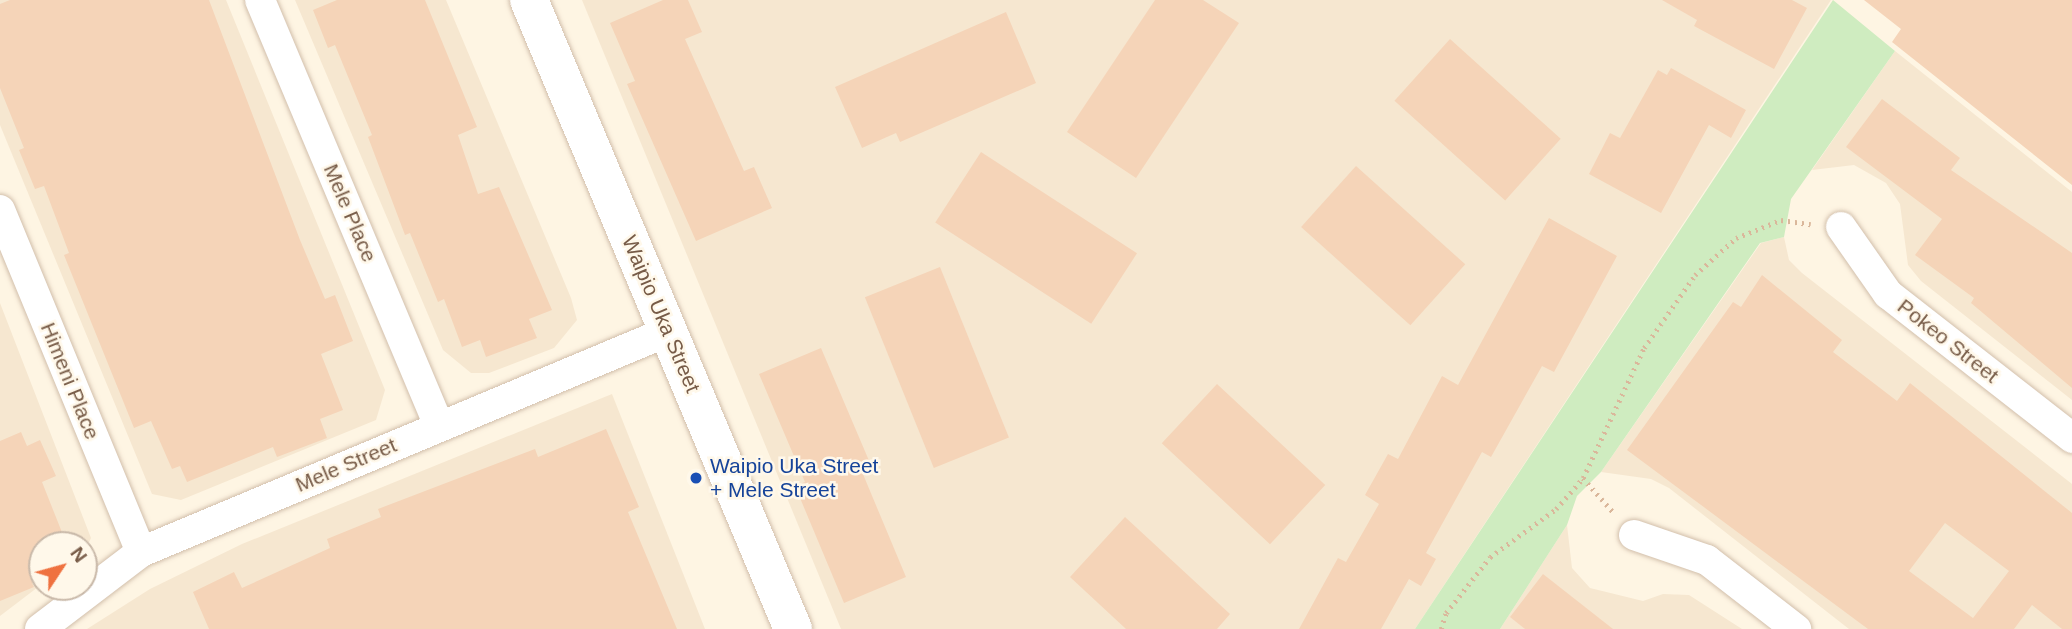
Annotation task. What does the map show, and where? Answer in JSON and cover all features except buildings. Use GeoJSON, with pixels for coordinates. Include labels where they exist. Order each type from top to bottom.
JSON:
{"type":"FeatureCollection","features":[{"type":"Feature","properties":{"kind":"street","name":"Mele Place"},"geometry":{"type":"LineString","coordinates":[[260,0],[439,426]]}},
{"type":"Feature","properties":{"kind":"street","name":"Waipio Uka Street"},"geometry":{"type":"LineString","coordinates":[[529,0],[793,629]]}},
{"type":"Feature","properties":{"kind":"street","name":"Himeni Place"},"geometry":{"type":"LineString","coordinates":[[0,210],[141,552]]}},
{"type":"Feature","properties":{"kind":"street","name":"Pokeo Street"},"geometry":{"type":"LineString","coordinates":[[1841,227],[1888,294],[2072,438]]}},
{"type":"Feature","properties":{"kind":"street","name":"Mele Street"},"geometry":{"type":"LineString","coordinates":[[40,629],[141,552],[669,331]]}},
{"type":"Feature","properties":{"kind":"street"},"geometry":{"type":"LineString","coordinates":[[1634,535],[1707,560],[1796,629]]}},
{"type":"Feature","properties":{"kind":"path"},"geometry":{"type":"LineString","coordinates":[[1441,629],[1446,613],[1490,557],[1556,509],[1583,478],[1644,348],[1695,275],[1736,238],[1782,220],[1841,227]]}},
{"type":"Feature","properties":{"kind":"path"},"geometry":{"type":"LineString","coordinates":[[1583,478],[1634,535]]}},
{"type":"Feature","properties":{"kind":"shaded area"},"geometry":{"type":"Polygon","coordinates":[[[0,0],[226,0],[385,390],[376,420],[181,500],[152,494],[0,125],[0,0]]]}},
{"type":"Feature","properties":{"kind":"shaded area"},"geometry":{"type":"Polygon","coordinates":[[[295,0],[446,0],[571,298],[577,320],[554,348],[489,373],[471,373],[443,350],[295,0]]]}},
{"type":"Feature","properties":{"kind":"shaded area"},"geometry":{"type":"Polygon","coordinates":[[[582,0],[1831,0],[1415,629],[841,629],[582,0]]]}},
{"type":"Feature","properties":{"kind":"shaded area"},"geometry":{"type":"Polygon","coordinates":[[[1895,51],[2072,192],[2072,400],[1921,281],[1908,265],[1900,204],[1886,183],[1854,165],[1812,170],[1895,51]]]}},
{"type":"Feature","properties":{"kind":"shaded area"},"geometry":{"type":"Polygon","coordinates":[[[1784,237],[1789,260],[1802,273],[2072,484],[2072,629],[1849,629],[1669,488],[1651,479],[1601,472],[1761,243],[1784,237]]]}},
{"type":"Feature","properties":{"kind":"shaded area"},"geometry":{"type":"Polygon","coordinates":[[[0,303],[88,531],[28,531],[28,595],[0,616],[0,303]]]}},
{"type":"Feature","properties":{"kind":"shaded area"},"geometry":{"type":"Polygon","coordinates":[[[612,394],[705,629],[87,629],[150,589],[242,544],[612,394]]]}},
{"type":"Feature","properties":{"kind":"shaded area"},"geometry":{"type":"Polygon","coordinates":[[[1567,525],[1572,568],[1590,588],[1643,601],[1663,594],[1689,595],[1742,629],[1500,629],[1567,525]]]}},
{"type":"Feature","properties":{"kind":"green space"},"geometry":{"type":"Polygon","coordinates":[[[1833,0],[1895,51],[1791,199],[1784,237],[1760,243],[1601,472],[1577,496],[1567,525],[1500,629],[1415,629],[1833,0]]]}},
{"type":"Feature","properties":{"kind":"place","name":"Waipio Uka Street + Mele Street"},"geometry":{"type":"Point","coordinates":[696,478]}}]}
